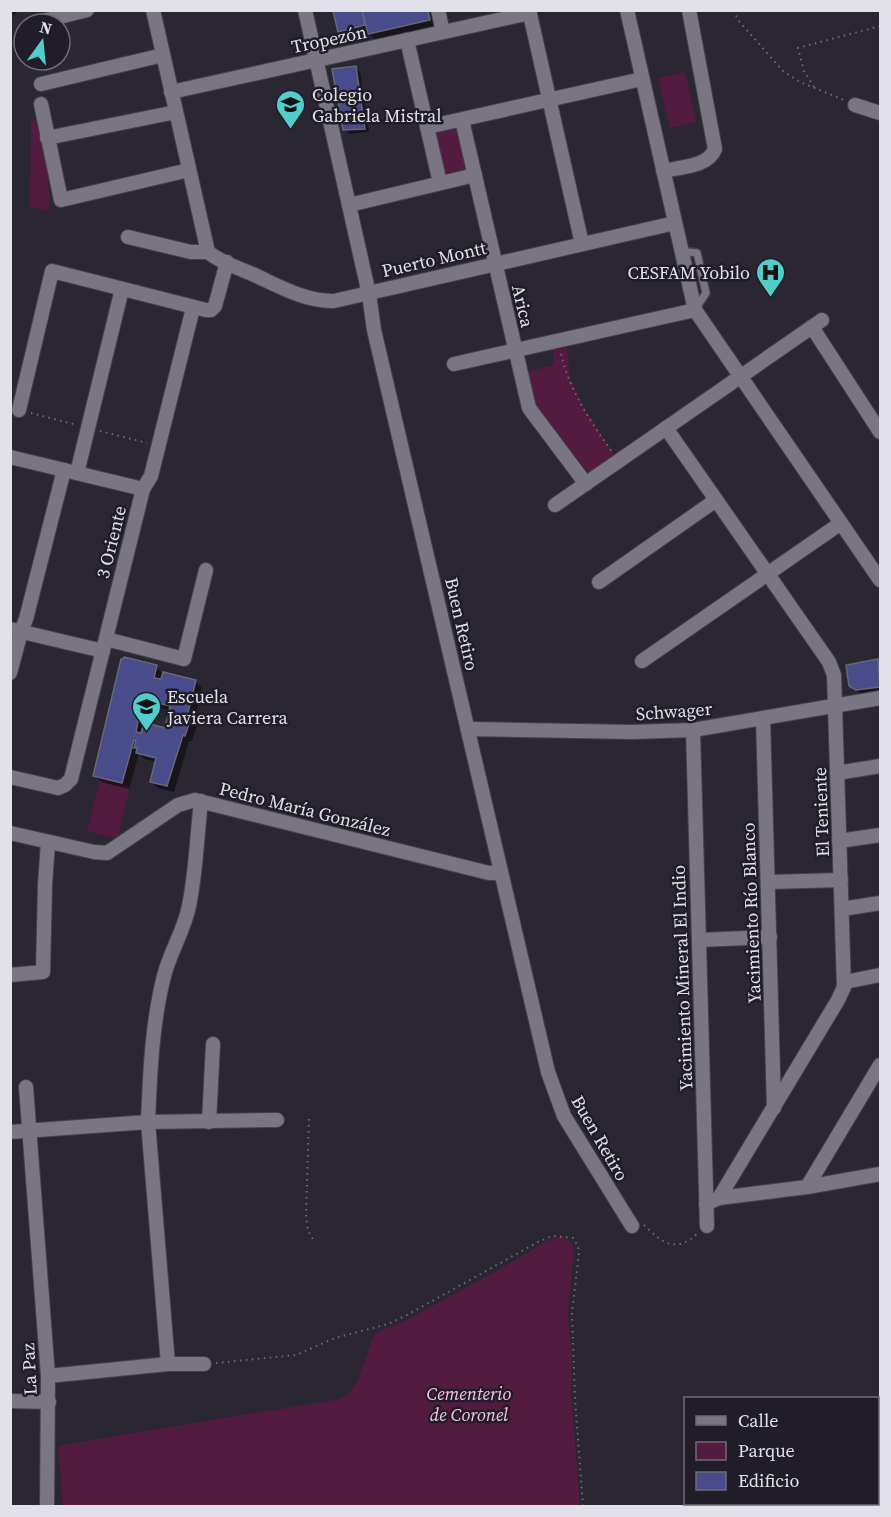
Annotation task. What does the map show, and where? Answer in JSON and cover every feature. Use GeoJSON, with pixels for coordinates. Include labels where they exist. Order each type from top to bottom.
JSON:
{"type":"FeatureCollection","features":[{"type":"Feature","properties":{"kind":"street"},"geometry":{"type":"LineString","coordinates":[[72,14],[87,10]]}},
{"type":"Feature","properties":{"kind":"street"},"geometry":{"type":"LineString","coordinates":[[128,237],[191,252],[208,252],[153,10]]}},
{"type":"Feature","properties":{"kind":"street","name":"Buen Retiro"},"geometry":{"type":"LineString","coordinates":[[305,10],[369,294],[374,330],[540,1041],[557,1103],[572,1130],[638,1226]]}},
{"type":"Feature","properties":{"kind":"street"},"geometry":{"type":"LineString","coordinates":[[438,10],[443,32]]}},
{"type":"Feature","properties":{"kind":"street"},"geometry":{"type":"LineString","coordinates":[[627,10],[695,310],[880,580]]}},
{"type":"Feature","properties":{"kind":"street"},"geometry":{"type":"LineString","coordinates":[[663,171],[705,162],[712,157],[715,149],[689,10]]}},
{"type":"Feature","properties":{"kind":"street"},"geometry":{"type":"LineString","coordinates":[[529,12],[582,244]]}},
{"type":"Feature","properties":{"kind":"street","name":"Tropezón"},"geometry":{"type":"LineString","coordinates":[[171,92],[529,12]]}},
{"type":"Feature","properties":{"kind":"street"},"geometry":{"type":"LineString","coordinates":[[407,40],[440,183]]}},
{"type":"Feature","properties":{"kind":"street"},"geometry":{"type":"LineString","coordinates":[[41,84],[163,55]]}},
{"type":"Feature","properties":{"kind":"street"},"geometry":{"type":"LineString","coordinates":[[427,127],[642,79]]}},
{"type":"Feature","properties":{"kind":"street"},"geometry":{"type":"LineString","coordinates":[[40,104],[61,200],[189,170]]}},
{"type":"Feature","properties":{"kind":"street"},"geometry":{"type":"LineString","coordinates":[[855,105],[880,112]]}},
{"type":"Feature","properties":{"kind":"street"},"geometry":{"type":"LineString","coordinates":[[47,138],[176,112]]}},
{"type":"Feature","properties":{"kind":"street","name":"Arica"},"geometry":{"type":"LineString","coordinates":[[462,120],[529,408],[586,484]]}},
{"type":"Feature","properties":{"kind":"street"},"geometry":{"type":"LineString","coordinates":[[349,204],[474,175]]}},
{"type":"Feature","properties":{"kind":"street","name":"Puerto Montt"},"geometry":{"type":"LineString","coordinates":[[208,252],[311,298],[334,301],[675,223]]}},
{"type":"Feature","properties":{"kind":"street"},"geometry":{"type":"LineString","coordinates":[[19,410],[52,271],[193,308],[211,310],[215,306],[227,262]]}},
{"type":"Feature","properties":{"kind":"street"},"geometry":{"type":"LineString","coordinates":[[10,673],[16,630],[26,620],[122,289]]}},
{"type":"Feature","properties":{"kind":"street","name":"3 Oriente"},"geometry":{"type":"LineString","coordinates":[[10,777],[54,788],[65,785],[72,775],[143,489],[151,476],[193,308]]}},
{"type":"Feature","properties":{"kind":"street"},"geometry":{"type":"LineString","coordinates":[[454,364],[695,310]]}},
{"type":"Feature","properties":{"kind":"street"},"geometry":{"type":"LineString","coordinates":[[555,505],[817,324],[880,432]]}},
{"type":"Feature","properties":{"kind":"street","name":"El Teniente"},"geometry":{"type":"LineString","coordinates":[[666,428],[832,668],[835,706],[845,982],[838,1000],[719,1198]]}},
{"type":"Feature","properties":{"kind":"street"},"geometry":{"type":"LineString","coordinates":[[11,457],[143,489]]}},
{"type":"Feature","properties":{"kind":"street"},"geometry":{"type":"LineString","coordinates":[[599,582],[716,500]]}},
{"type":"Feature","properties":{"kind":"street"},"geometry":{"type":"LineString","coordinates":[[642,661],[841,523]]}},
{"type":"Feature","properties":{"kind":"street"},"geometry":{"type":"LineString","coordinates":[[16,630],[184,659],[206,570]]}},
{"type":"Feature","properties":{"kind":"street","name":"Schwager"},"geometry":{"type":"LineString","coordinates":[[468,729],[632,732],[693,730],[880,698]]}},
{"type":"Feature","properties":{"kind":"street","name":"Yacimiento Río Blanco"},"geometry":{"type":"LineString","coordinates":[[763,718],[774,1108]]}},
{"type":"Feature","properties":{"kind":"street","name":"Yacimiento Mineral El Indio"},"geometry":{"type":"LineString","coordinates":[[693,730],[706,1226]]}},
{"type":"Feature","properties":{"kind":"street"},"geometry":{"type":"LineString","coordinates":[[837,773],[880,766]]}},
{"type":"Feature","properties":{"kind":"street"},"geometry":{"type":"LineString","coordinates":[[10,833],[107,853],[178,805],[189,801],[201,801]]}},
{"type":"Feature","properties":{"kind":"street","name":"Pedro María González"},"geometry":{"type":"LineString","coordinates":[[168,1364],[148,1122],[151,1064],[165,972],[188,909],[201,801],[489,873],[501,873]]}},
{"type":"Feature","properties":{"kind":"street"},"geometry":{"type":"LineString","coordinates":[[840,841],[880,835]]}},
{"type":"Feature","properties":{"kind":"street"},"geometry":{"type":"LineString","coordinates":[[10,975],[43,972],[44,894],[48,842]]}},
{"type":"Feature","properties":{"kind":"street"},"geometry":{"type":"LineString","coordinates":[[768,882],[841,880]]}},
{"type":"Feature","properties":{"kind":"street"},"geometry":{"type":"LineString","coordinates":[[842,909],[880,903]]}},
{"type":"Feature","properties":{"kind":"street"},"geometry":{"type":"LineString","coordinates":[[699,940],[770,937]]}},
{"type":"Feature","properties":{"kind":"street"},"geometry":{"type":"LineString","coordinates":[[845,982],[880,975]]}},
{"type":"Feature","properties":{"kind":"street"},"geometry":{"type":"LineString","coordinates":[[209,1122],[213,1044]]}},
{"type":"Feature","properties":{"kind":"street"},"geometry":{"type":"LineString","coordinates":[[807,1187],[880,1065]]}},
{"type":"Feature","properties":{"kind":"street","name":"La Paz"},"geometry":{"type":"LineString","coordinates":[[26,1087],[48,1376],[47,1506]]}},
{"type":"Feature","properties":{"kind":"street"},"geometry":{"type":"LineString","coordinates":[[10,1132],[148,1122],[276,1120]]}},
{"type":"Feature","properties":{"kind":"street"},"geometry":{"type":"LineString","coordinates":[[706,1204],[719,1198],[807,1187],[880,1174]]}},
{"type":"Feature","properties":{"kind":"street"},"geometry":{"type":"LineString","coordinates":[[48,1376],[168,1364],[204,1364]]}},
{"type":"Feature","properties":{"kind":"street"},"geometry":{"type":"LineString","coordinates":[[10,1401],[49,1402]]}},
{"type":"Feature","properties":{"kind":"path"},"geometry":{"type":"LineString","coordinates":[[734,10],[738,20],[783,71],[816,89],[855,105]]}},
{"type":"Feature","properties":{"kind":"path"},"geometry":{"type":"LineString","coordinates":[[816,89],[804,71],[798,48],[880,26]]}},
{"type":"Feature","properties":{"kind":"path","name":"Arica"},"geometry":{"type":"LineString","coordinates":[[557,340],[565,371],[576,396],[618,461]]}},
{"type":"Feature","properties":{"kind":"path"},"geometry":{"type":"LineString","coordinates":[[309,1119],[306,1215],[308,1231],[314,1241]]}},
{"type":"Feature","properties":{"kind":"path"},"geometry":{"type":"LineString","coordinates":[[638,1226],[662,1242],[672,1245],[687,1242],[706,1226]]}},
{"type":"Feature","properties":{"kind":"path"},"geometry":{"type":"LineString","coordinates":[[204,1364],[296,1355],[335,1338],[388,1324],[538,1242],[552,1236],[573,1238],[579,1253],[572,1313],[575,1399],[583,1506]]}},
{"type":"Feature","properties":{"kind":"green space"},"geometry":{"type":"Polygon","coordinates":[[[685,72],[696,122],[670,128],[658,78],[685,72]]]}},
{"type":"Feature","properties":{"kind":"green space"},"geometry":{"type":"Polygon","coordinates":[[[36,120],[46,165],[49,211],[30,207],[31,121],[36,120]]]}},
{"type":"Feature","properties":{"kind":"green space"},"geometry":{"type":"Polygon","coordinates":[[[457,124],[470,169],[445,179],[433,129],[457,124]]]}},
{"type":"Feature","properties":{"kind":"green space"},"geometry":{"type":"Polygon","coordinates":[[[567,348],[570,378],[583,406],[614,454],[589,473],[533,403],[527,372],[554,365],[553,350],[567,348]]]}},
{"type":"Feature","properties":{"kind":"green space"},"geometry":{"type":"Polygon","coordinates":[[[100,779],[130,787],[117,839],[87,831],[100,779]]]}},
{"type":"Feature","properties":{"kind":"green space","name":"Cementerio de Coronel"},"geometry":{"type":"Polygon","coordinates":[[[561,1237],[569,1241],[574,1248],[568,1314],[572,1362],[571,1392],[580,1506],[63,1506],[58,1446],[341,1399],[352,1390],[358,1379],[374,1335],[495,1272],[547,1241],[561,1237]]]}},
{"type":"Feature","properties":{"kind":"building"},"geometry":{"type":"Polygon","coordinates":[[[362,10],[365,25],[338,32],[333,11],[362,10]]]}},
{"type":"Feature","properties":{"kind":"building"},"geometry":{"type":"Polygon","coordinates":[[[362,10],[428,10],[430,20],[368,34],[362,10]]]}},
{"type":"Feature","properties":{"kind":"building"},"geometry":{"type":"Polygon","coordinates":[[[356,66],[365,129],[343,130],[332,69],[356,66]]]}},
{"type":"Feature","properties":{"kind":"building"},"geometry":{"type":"Polygon","coordinates":[[[124,657],[157,665],[154,678],[161,679],[163,672],[196,680],[187,717],[191,718],[185,736],[183,735],[167,786],[150,782],[156,758],[136,753],[137,748],[134,748],[136,741],[134,740],[122,783],[93,776],[121,659],[124,657]],[[142,699],[136,732],[141,733],[144,722],[165,728],[170,706],[142,699]]]}},
{"type":"Feature","properties":{"kind":"building"},"geometry":{"type":"Polygon","coordinates":[[[878,659],[880,687],[856,690],[849,686],[846,665],[878,659]]]}},
{"type":"Feature","properties":{"kind":"place","name":"Colegio Gabriela Mistral"},"geometry":{"type":"Point","coordinates":[291,130]}},
{"type":"Feature","properties":{"kind":"place","name":"CESFAM Yobilo"},"geometry":{"type":"Point","coordinates":[771,298]}},
{"type":"Feature","properties":{"kind":"place","name":"Escuela Javiera Carrera"},"geometry":{"type":"Point","coordinates":[146,732]}}]}
